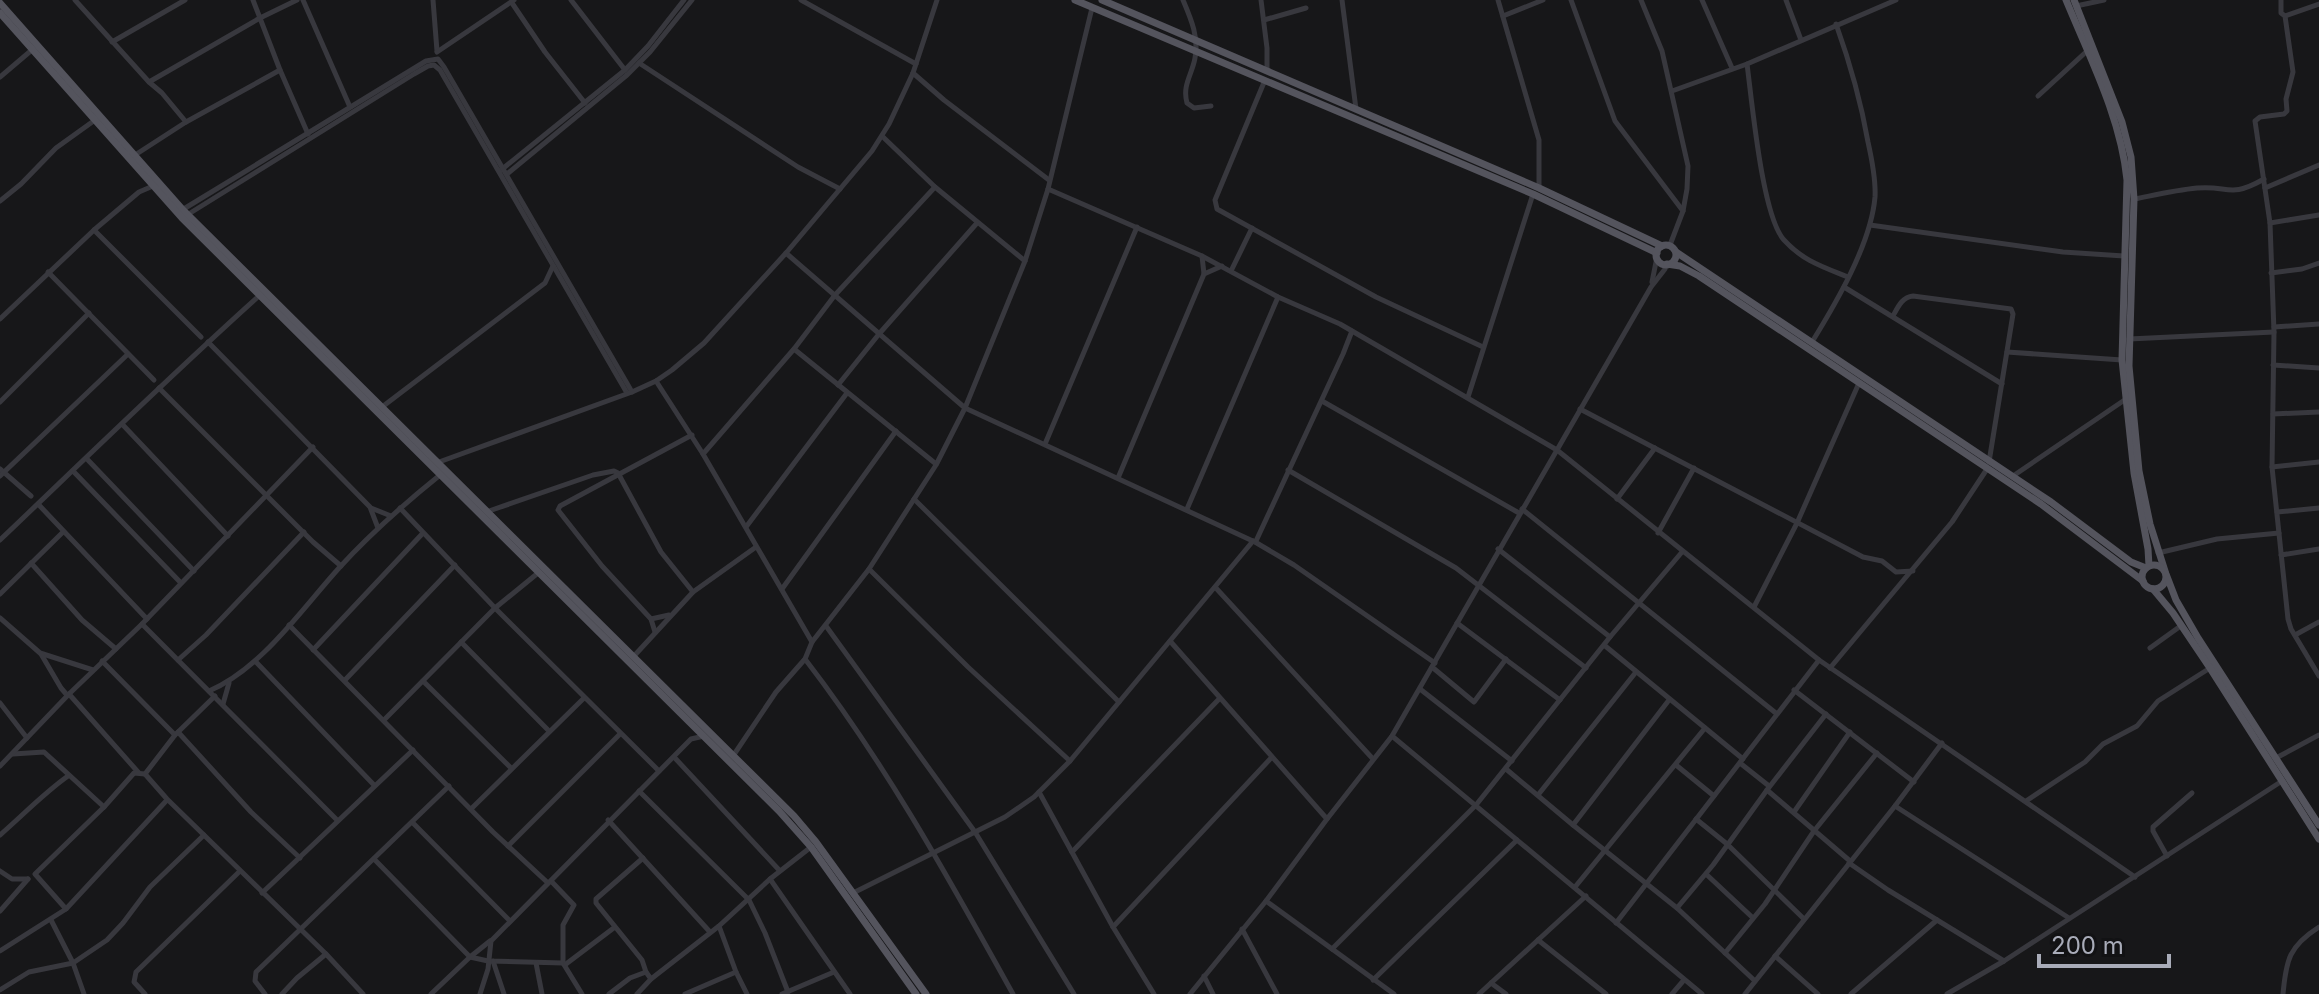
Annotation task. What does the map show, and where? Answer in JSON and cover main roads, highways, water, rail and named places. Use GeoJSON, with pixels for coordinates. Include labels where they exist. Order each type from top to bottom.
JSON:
{"type":"FeatureCollection","features":[{"type":"Feature","properties":{"kind":"main road"},"geometry":{"type":"LineString","coordinates":[[1075,0],[1196,50],[1356,109],[1536,191],[1657,255],[1666,264],[1680,266],[1814,347],[1859,383],[1988,466],[2013,476],[2131,562],[2148,567],[2158,565],[2165,572]]}},
{"type":"Feature","properties":{"kind":"main road"},"geometry":{"type":"LineString","coordinates":[[1102,0],[1118,4],[1267,76],[1669,248],[1988,466],[2153,589],[2182,625],[2319,839]]}},
{"type":"Feature","properties":{"kind":"main road"},"geometry":{"type":"LineString","coordinates":[[2066,0],[2127,141],[2133,172],[2128,339],[2139,471],[2158,553],[2176,600],[2319,825]]}},
{"type":"Feature","properties":{"kind":"main road"},"geometry":{"type":"LineString","coordinates":[[0,3],[183,214],[259,296],[538,573],[794,816],[916,994]]}},
{"type":"Feature","properties":{"kind":"main road"},"geometry":{"type":"LineString","coordinates":[[2075,3],[2126,164],[2122,360],[2134,473],[2148,549],[2148,567],[2143,581]]}},
{"type":"Feature","properties":{"kind":"main road"},"geometry":{"type":"LineString","coordinates":[[0,13],[153,186],[439,462],[634,656],[693,725],[779,811],[844,887],[853,893],[926,994]]}},
{"type":"Feature","properties":{"kind":"main road"},"geometry":{"type":"LineString","coordinates":[[1657,255],[1669,248]]}},
{"type":"Feature","properties":{"kind":"main road"},"geometry":{"type":"LineString","coordinates":[[1666,264],[1674,260],[1669,248]]}},
{"type":"Feature","properties":{"kind":"main road"},"geometry":{"type":"LineString","coordinates":[[2153,589],[2163,585],[2165,572]]}}]}
